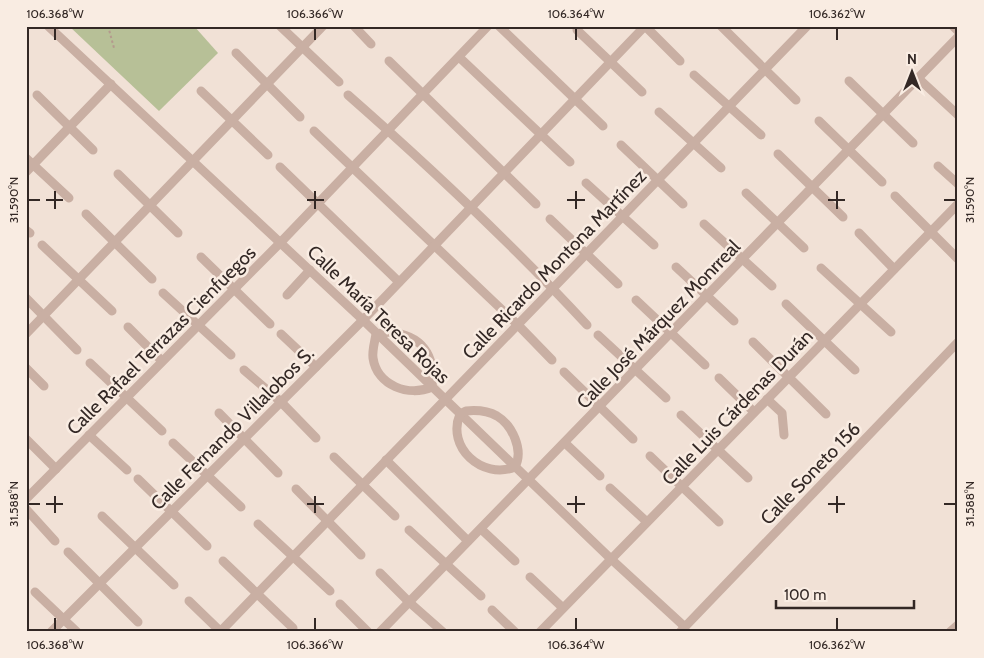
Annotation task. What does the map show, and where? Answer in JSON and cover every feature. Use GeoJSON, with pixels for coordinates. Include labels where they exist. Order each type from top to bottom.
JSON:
{"type":"FeatureCollection","features":[{"type":"Feature","properties":{"kind":"street","name":"Calle María Teresa Rojas"},"geometry":{"type":"LineString","coordinates":[[48,26],[363,320],[683,629]]}},
{"type":"Feature","properties":{"kind":"street"},"geometry":{"type":"LineString","coordinates":[[280,26],[339,82]]}},
{"type":"Feature","properties":{"kind":"street"},"geometry":{"type":"LineString","coordinates":[[26,334],[323,26]]}},
{"type":"Feature","properties":{"kind":"street"},"geometry":{"type":"LineString","coordinates":[[354,26],[372,44]]}},
{"type":"Feature","properties":{"kind":"street","name":"Calle Rafael Terrazas Cienfuegos"},"geometry":{"type":"LineString","coordinates":[[26,499],[280,243],[488,26]]}},
{"type":"Feature","properties":{"kind":"street"},"geometry":{"type":"LineString","coordinates":[[499,26],[603,126]]}},
{"type":"Feature","properties":{"kind":"street"},"geometry":{"type":"LineString","coordinates":[[645,26],[680,61]]}},
{"type":"Feature","properties":{"kind":"street","name":"Calle Fernando Villalobos S."},"geometry":{"type":"LineString","coordinates":[[51,632],[316,368],[645,26]]}},
{"type":"Feature","properties":{"kind":"street"},"geometry":{"type":"LineString","coordinates":[[721,26],[796,100]]}},
{"type":"Feature","properties":{"kind":"street"},"geometry":{"type":"LineString","coordinates":[[953,26],[958,31]]}},
{"type":"Feature","properties":{"kind":"street","name":"Calle Ricardo Montona Martínez"},"geometry":{"type":"LineString","coordinates":[[220,632],[765,70],[801,28]]}},
{"type":"Feature","properties":{"kind":"street"},"geometry":{"type":"LineString","coordinates":[[577,30],[642,92]]}},
{"type":"Feature","properties":{"kind":"street","name":"Calle José Márquez Monrreal"},"geometry":{"type":"LineString","coordinates":[[380,632],[958,37]]}},
{"type":"Feature","properties":{"kind":"street"},"geometry":{"type":"LineString","coordinates":[[236,53],[300,117]]}},
{"type":"Feature","properties":{"kind":"street"},"geometry":{"type":"LineString","coordinates":[[459,57],[570,162]]}},
{"type":"Feature","properties":{"kind":"street"},"geometry":{"type":"LineString","coordinates":[[389,61],[536,204]]}},
{"type":"Feature","properties":{"kind":"street"},"geometry":{"type":"LineString","coordinates":[[694,75],[761,135]]}},
{"type":"Feature","properties":{"kind":"street"},"geometry":{"type":"LineString","coordinates":[[918,78],[958,115]]}},
{"type":"Feature","properties":{"kind":"street"},"geometry":{"type":"LineString","coordinates":[[849,81],[913,143]]}},
{"type":"Feature","properties":{"kind":"street"},"geometry":{"type":"LineString","coordinates":[[26,172],[30,161],[69,127],[111,84]]}},
{"type":"Feature","properties":{"kind":"street"},"geometry":{"type":"LineString","coordinates":[[200,91],[268,155]]}},
{"type":"Feature","properties":{"kind":"street"},"geometry":{"type":"LineString","coordinates":[[37,95],[93,150]]}},
{"type":"Feature","properties":{"kind":"street"},"geometry":{"type":"LineString","coordinates":[[348,95],[388,130],[470,208],[553,288],[587,325]]}},
{"type":"Feature","properties":{"kind":"street"},"geometry":{"type":"LineString","coordinates":[[660,112],[721,168]]}},
{"type":"Feature","properties":{"kind":"street"},"geometry":{"type":"LineString","coordinates":[[819,121],[882,182]]}},
{"type":"Feature","properties":{"kind":"street"},"geometry":{"type":"LineString","coordinates":[[314,132],[353,166],[552,360]]}},
{"type":"Feature","properties":{"kind":"street"},"geometry":{"type":"LineString","coordinates":[[621,145],[683,204]]}},
{"type":"Feature","properties":{"kind":"street"},"geometry":{"type":"LineString","coordinates":[[778,154],[844,217]]}},
{"type":"Feature","properties":{"kind":"street"},"geometry":{"type":"LineString","coordinates":[[30,161],[68,198]]}},
{"type":"Feature","properties":{"kind":"street"},"geometry":{"type":"LineString","coordinates":[[938,166],[958,184]]}},
{"type":"Feature","properties":{"kind":"street"},"geometry":{"type":"LineString","coordinates":[[280,167],[399,282]]}},
{"type":"Feature","properties":{"kind":"street"},"geometry":{"type":"LineString","coordinates":[[118,174],[148,206],[178,233]]}},
{"type":"Feature","properties":{"kind":"street"},"geometry":{"type":"LineString","coordinates":[[586,183],[654,245]]}},
{"type":"Feature","properties":{"kind":"street"},"geometry":{"type":"LineString","coordinates":[[746,193],[804,248]]}},
{"type":"Feature","properties":{"kind":"street"},"geometry":{"type":"LineString","coordinates":[[895,196],[958,259]]}},
{"type":"Feature","properties":{"kind":"street","name":"Calle Luis Cárdenas Durán"},"geometry":{"type":"LineString","coordinates":[[540,632],[958,204]]}},
{"type":"Feature","properties":{"kind":"street"},"geometry":{"type":"LineString","coordinates":[[86,214],[152,279]]}},
{"type":"Feature","properties":{"kind":"street"},"geometry":{"type":"LineString","coordinates":[[550,219],[618,284]]}},
{"type":"Feature","properties":{"kind":"street"},"geometry":{"type":"LineString","coordinates":[[704,224],[772,286]]}},
{"type":"Feature","properties":{"kind":"street"},"geometry":{"type":"LineString","coordinates":[[859,233],[894,269]]}},
{"type":"Feature","properties":{"kind":"street"},"geometry":{"type":"LineString","coordinates":[[42,245],[112,311]]}},
{"type":"Feature","properties":{"kind":"street"},"geometry":{"type":"LineString","coordinates":[[201,257],[270,324]]}},
{"type":"Feature","properties":{"kind":"street"},"geometry":{"type":"LineString","coordinates":[[676,266],[734,322]]}},
{"type":"Feature","properties":{"kind":"street"},"geometry":{"type":"LineString","coordinates":[[821,268],[891,332]]}},
{"type":"Feature","properties":{"kind":"street"},"geometry":{"type":"LineString","coordinates":[[287,295],[310,270]]}},
{"type":"Feature","properties":{"kind":"street"},"geometry":{"type":"LineString","coordinates":[[163,293],[231,354]]}},
{"type":"Feature","properties":{"kind":"street"},"geometry":{"type":"LineString","coordinates":[[26,298],[77,350]]}},
{"type":"Feature","properties":{"kind":"street"},"geometry":{"type":"LineString","coordinates":[[636,300],[705,365]]}},
{"type":"Feature","properties":{"kind":"street"},"geometry":{"type":"LineString","coordinates":[[786,304],[855,370]]}},
{"type":"Feature","properties":{"kind":"street"},"geometry":{"type":"LineString","coordinates":[[128,327],[162,361]]}},
{"type":"Feature","properties":{"kind":"street"},"geometry":{"type":"LineString","coordinates":[[281,334],[316,368]]}},
{"type":"Feature","properties":{"kind":"street"},"geometry":{"type":"LineString","coordinates":[[376,334],[402,334],[410,336],[422,345],[432,364],[432,387],[409,391],[400,389],[387,382],[376,368],[373,358],[376,334]]}},
{"type":"Feature","properties":{"kind":"street"},"geometry":{"type":"LineString","coordinates":[[598,335],[666,398]]}},
{"type":"Feature","properties":{"kind":"street"},"geometry":{"type":"LineString","coordinates":[[753,342],[826,414]]}},
{"type":"Feature","properties":{"kind":"street","name":"Calle Soneto 156"},"geometry":{"type":"LineString","coordinates":[[683,629],[958,342]]}},
{"type":"Feature","properties":{"kind":"street"},"geometry":{"type":"LineString","coordinates":[[90,363],[162,431]]}},
{"type":"Feature","properties":{"kind":"street"},"geometry":{"type":"LineString","coordinates":[[26,368],[44,386]]}},
{"type":"Feature","properties":{"kind":"street"},"geometry":{"type":"LineString","coordinates":[[244,370],[281,402],[316,438]]}},
{"type":"Feature","properties":{"kind":"street"},"geometry":{"type":"LineString","coordinates":[[564,372],[633,440]]}},
{"type":"Feature","properties":{"kind":"street"},"geometry":{"type":"LineString","coordinates":[[719,378],[754,412]]}},
{"type":"Feature","properties":{"kind":"street"},"geometry":{"type":"LineString","coordinates":[[767,399],[782,412],[784,435]]}},
{"type":"Feature","properties":{"kind":"street"},"geometry":{"type":"LineString","coordinates":[[466,411],[479,411],[491,414],[502,420],[512,433],[518,448],[518,458],[515,467],[507,470],[486,468],[468,457],[456,438],[456,427],[460,414],[466,411]]}},
{"type":"Feature","properties":{"kind":"street"},"geometry":{"type":"LineString","coordinates":[[218,412],[278,473]]}},
{"type":"Feature","properties":{"kind":"street"},"geometry":{"type":"LineString","coordinates":[[681,415],[719,448],[748,478]]}},
{"type":"Feature","properties":{"kind":"street"},"geometry":{"type":"LineString","coordinates":[[89,436],[127,470]]}},
{"type":"Feature","properties":{"kind":"street"},"geometry":{"type":"LineString","coordinates":[[26,439],[56,469]]}},
{"type":"Feature","properties":{"kind":"street"},"geometry":{"type":"LineString","coordinates":[[172,443],[240,507]]}},
{"type":"Feature","properties":{"kind":"street"},"geometry":{"type":"LineString","coordinates":[[565,443],[600,476]]}},
{"type":"Feature","properties":{"kind":"street"},"geometry":{"type":"LineString","coordinates":[[650,456],[683,485],[719,522]]}},
{"type":"Feature","properties":{"kind":"street"},"geometry":{"type":"LineString","coordinates":[[334,457],[395,516]]}},
{"type":"Feature","properties":{"kind":"street"},"geometry":{"type":"LineString","coordinates":[[386,460],[468,542]]}},
{"type":"Feature","properties":{"kind":"street"},"geometry":{"type":"LineString","coordinates":[[138,479],[207,546]]}},
{"type":"Feature","properties":{"kind":"street"},"geometry":{"type":"LineString","coordinates":[[610,488],[647,522]]}},
{"type":"Feature","properties":{"kind":"street"},"geometry":{"type":"LineString","coordinates":[[296,489],[361,554]]}},
{"type":"Feature","properties":{"kind":"street"},"geometry":{"type":"LineString","coordinates":[[26,509],[56,540]]}},
{"type":"Feature","properties":{"kind":"street"},"geometry":{"type":"LineString","coordinates":[[102,516],[174,585]]}},
{"type":"Feature","properties":{"kind":"street"},"geometry":{"type":"LineString","coordinates":[[258,524],[330,591]]}},
{"type":"Feature","properties":{"kind":"street"},"geometry":{"type":"LineString","coordinates":[[481,529],[516,561]]}},
{"type":"Feature","properties":{"kind":"street"},"geometry":{"type":"LineString","coordinates":[[409,530],[481,596]]}},
{"type":"Feature","properties":{"kind":"street"},"geometry":{"type":"LineString","coordinates":[[68,552],[138,622]]}},
{"type":"Feature","properties":{"kind":"street"},"geometry":{"type":"LineString","coordinates":[[223,561],[293,628]]}},
{"type":"Feature","properties":{"kind":"street"},"geometry":{"type":"LineString","coordinates":[[380,573],[443,632]]}},
{"type":"Feature","properties":{"kind":"street"},"geometry":{"type":"LineString","coordinates":[[530,577],[564,608]]}},
{"type":"Feature","properties":{"kind":"street"},"geometry":{"type":"LineString","coordinates":[[34,592],[77,632]]}},
{"type":"Feature","properties":{"kind":"street"},"geometry":{"type":"LineString","coordinates":[[189,600],[220,632]]}},
{"type":"Feature","properties":{"kind":"street"},"geometry":{"type":"LineString","coordinates":[[340,604],[368,632]]}},
{"type":"Feature","properties":{"kind":"street"},"geometry":{"type":"LineString","coordinates":[[492,610],[515,632]]}},
{"type":"Feature","properties":{"kind":"street"},"geometry":{"type":"LineString","coordinates":[[950,632],[958,625]]}},
{"type":"Feature","properties":{"kind":"path"},"geometry":{"type":"LineString","coordinates":[[108,26],[114,48]]}},
{"type":"Feature","properties":{"kind":"green space"},"geometry":{"type":"Polygon","coordinates":[[[69,26],[194,26],[218,53],[159,111],[69,26]]]}}]}
